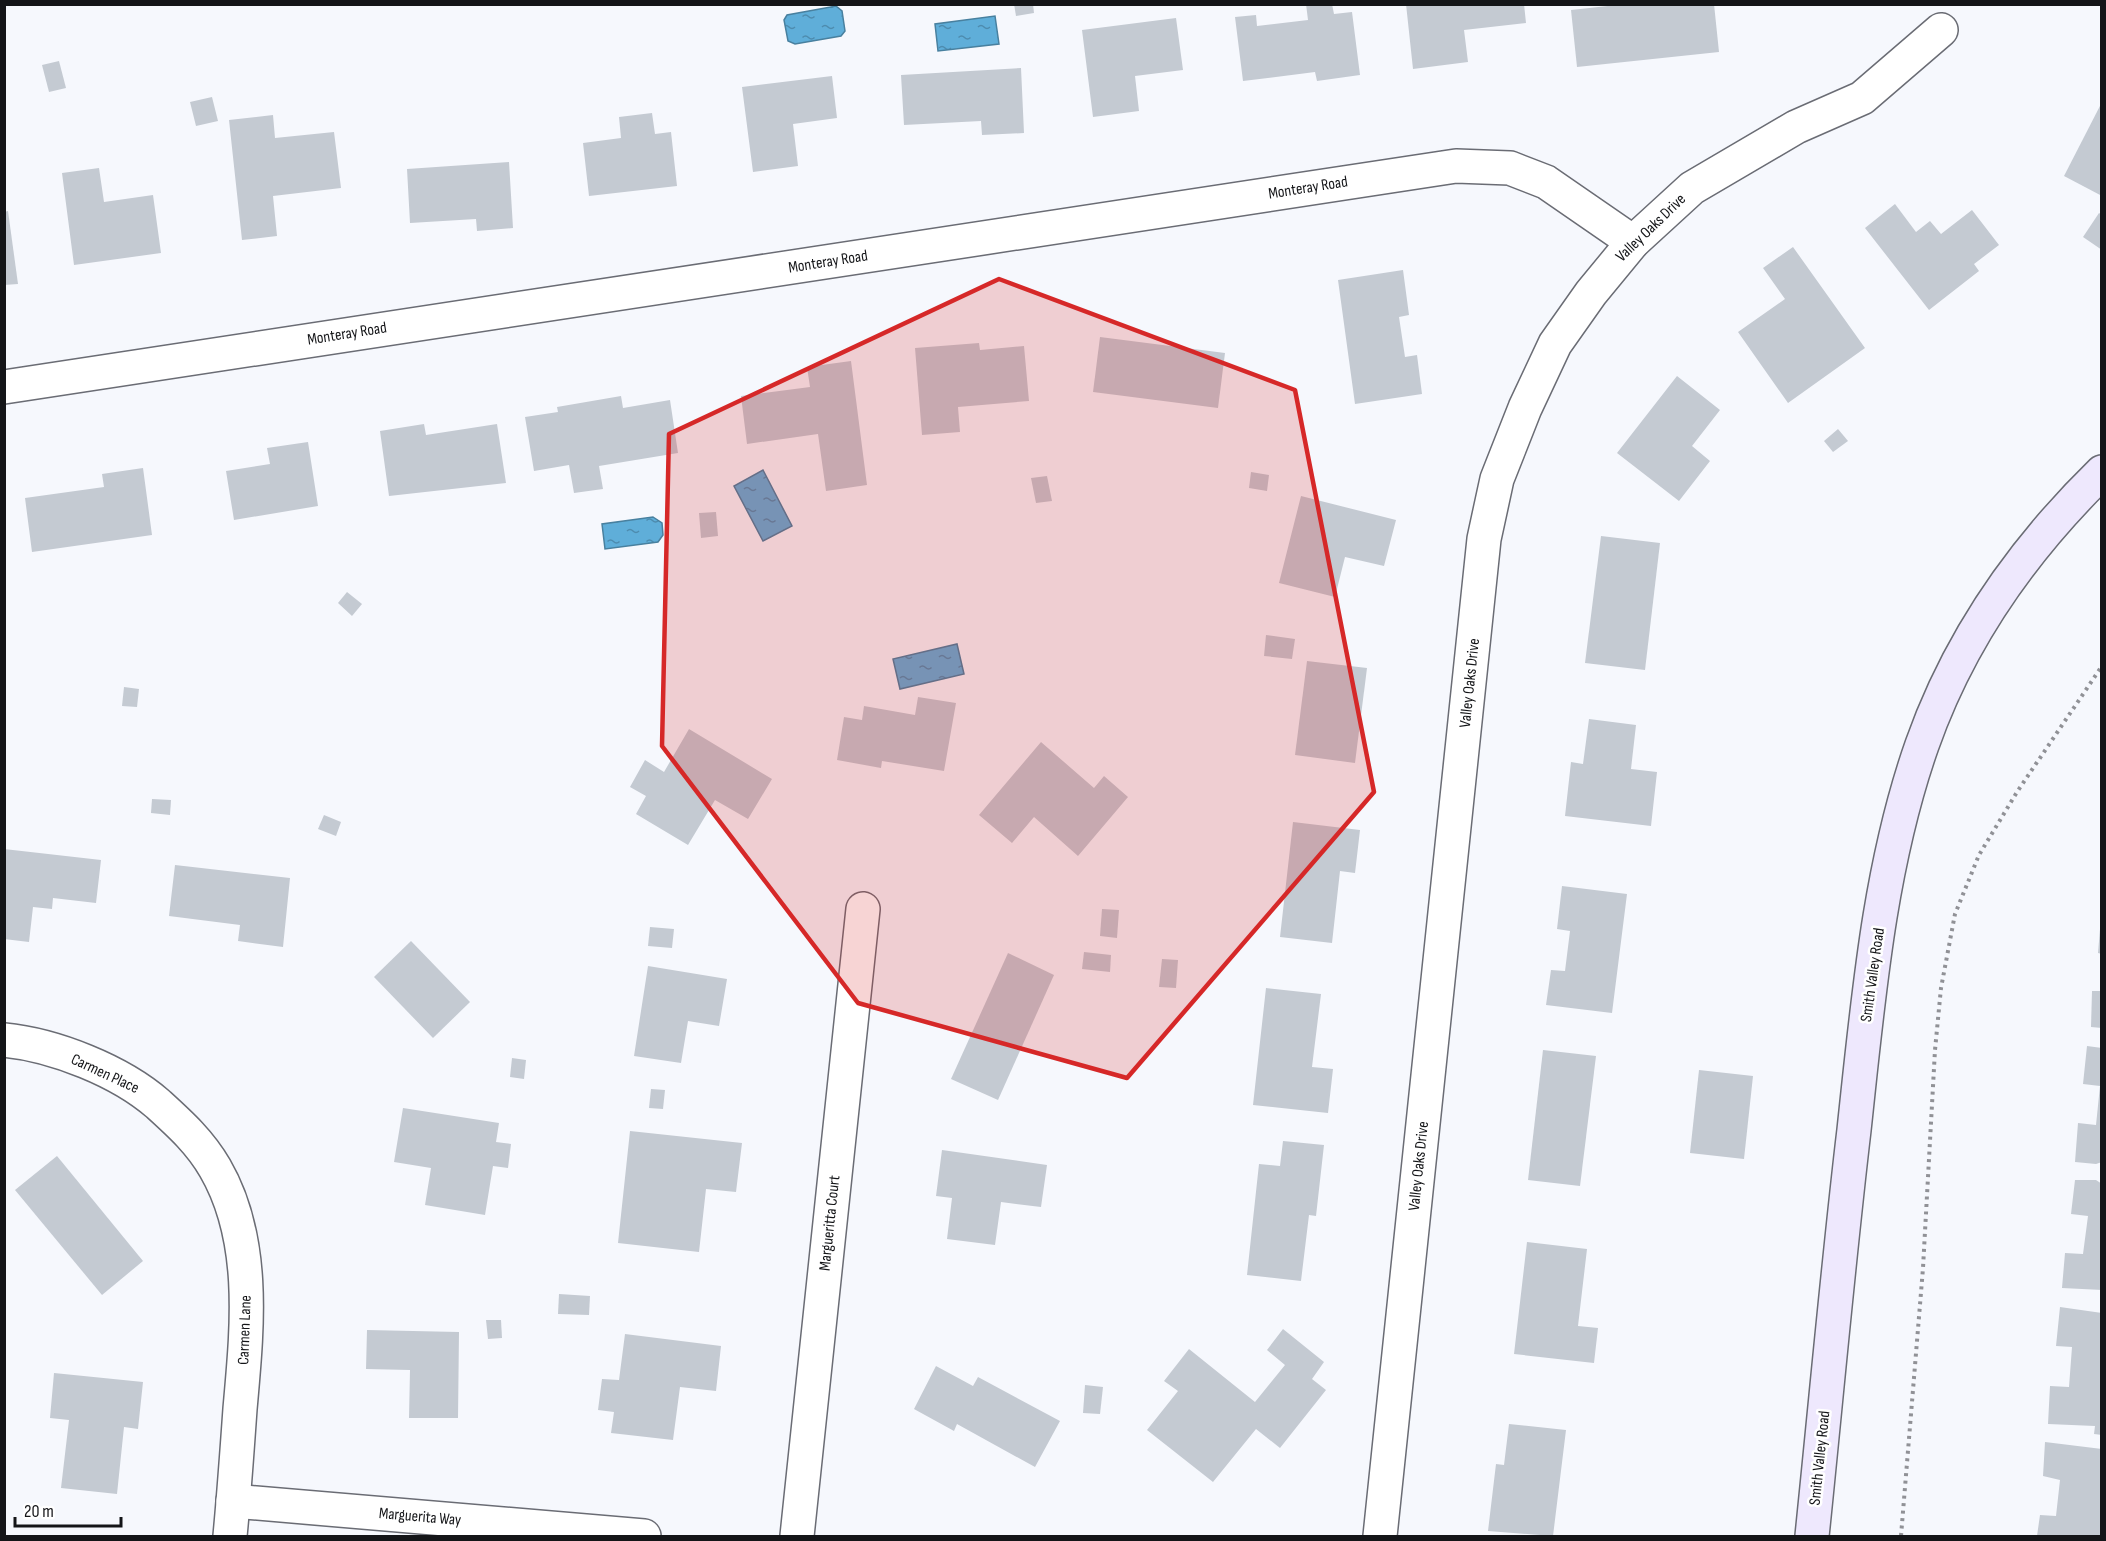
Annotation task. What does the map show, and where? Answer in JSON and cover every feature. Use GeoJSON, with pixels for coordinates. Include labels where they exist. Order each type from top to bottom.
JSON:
{"type":"FeatureCollection","features":[{"type":"Feature","properties":{"kind":"main road","name":"Smith Valley Road"},"geometry":{"type":"LineString","coordinates":[[1812,1536],[1868,1000],[1900,817],[1923,744],[1941,700],[1985,613],[2024,556],[2067,506],[2102,472]]}},
{"type":"Feature","properties":{"kind":"street","name":"Valley Oaks Drive"},"geometry":{"type":"LineString","coordinates":[[1380,1536],[1484,539],[1497,479],[1525,408],[1555,345],[1591,293],[1632,242],[1692,188],[1796,127],[1862,98],[1941,30]]}},
{"type":"Feature","properties":{"kind":"street","name":"Monteray Road"},"geometry":{"type":"LineString","coordinates":[[4,387],[1456,166],[1510,168],[1546,182],[1632,242]]}},
{"type":"Feature","properties":{"kind":"street","name":"Margueritta Court"},"geometry":{"type":"LineString","coordinates":[[797,1536],[863,909]]}},
{"type":"Feature","properties":{"kind":"street","name":"Carmen Place"},"geometry":{"type":"LineString","coordinates":[[4,1040],[21,1042],[90,1064],[139,1087],[193,1135]]}},
{"type":"Feature","properties":{"kind":"street","name":"Carmen Lane"},"geometry":{"type":"LineString","coordinates":[[193,1135],[216,1170],[235,1218],[246,1280],[247,1330],[230,1536]]}},
{"type":"Feature","properties":{"kind":"street","name":"Marguerita Way"},"geometry":{"type":"LineString","coordinates":[[233,1501],[644,1536]]}},
{"type":"Feature","properties":{"kind":"path"},"geometry":{"type":"LineString","coordinates":[[1900,1536],[1923,1268],[1935,1050],[1941,988],[1955,914],[1979,855],[2017,792],[2102,666]]}},
{"type":"Feature","properties":{"kind":"highlighted area"},"geometry":{"type":"Polygon","coordinates":[[[999,279],[1295,390],[1374,792],[1127,1078],[858,1003],[662,746],[669,434],[999,279]]]}},
{"type":"Feature","properties":{"kind":"water"},"geometry":{"type":"Polygon","coordinates":[[[836,6],[842,11],[845,31],[841,36],[795,44],[788,41],[784,20],[787,15],[836,6]]]}},
{"type":"Feature","properties":{"kind":"water"},"geometry":{"type":"Polygon","coordinates":[[[995,16],[999,44],[938,51],[935,24],[995,16]]]}},
{"type":"Feature","properties":{"kind":"water"},"geometry":{"type":"Polygon","coordinates":[[[763,470],[792,526],[763,541],[734,486],[763,470]]]}},
{"type":"Feature","properties":{"kind":"water"},"geometry":{"type":"Polygon","coordinates":[[[653,517],[662,523],[663,535],[658,542],[605,549],[602,524],[653,517]]]}},
{"type":"Feature","properties":{"kind":"water"},"geometry":{"type":"Polygon","coordinates":[[[957,644],[964,674],[900,689],[893,659],[957,644]]]}},
{"type":"Feature","properties":{"kind":"building"},"geometry":{"type":"Polygon","coordinates":[[[1014,4],[1033,4],[1034,13],[1016,16],[1014,4]]]}},
{"type":"Feature","properties":{"kind":"building"},"geometry":{"type":"Polygon","coordinates":[[[1306,4],[1332,4],[1334,14],[1352,12],[1360,75],[1317,81],[1315,72],[1243,81],[1235,17],[1256,15],[1257,26],[1308,20],[1306,4]]]}},
{"type":"Feature","properties":{"kind":"building"},"geometry":{"type":"Polygon","coordinates":[[[1406,4],[1524,4],[1526,23],[1464,30],[1468,62],[1413,69],[1406,4]]]}},
{"type":"Feature","properties":{"kind":"building"},"geometry":{"type":"Polygon","coordinates":[[[1626,4],[1714,4],[1719,52],[1577,67],[1571,10],[1626,4]]]}},
{"type":"Feature","properties":{"kind":"building"},"geometry":{"type":"Polygon","coordinates":[[[1176,18],[1183,70],[1135,76],[1139,111],[1093,117],[1082,30],[1176,18]]]}},
{"type":"Feature","properties":{"kind":"building"},"geometry":{"type":"Polygon","coordinates":[[[59,61],[66,88],[49,92],[42,65],[59,61]]]}},
{"type":"Feature","properties":{"kind":"building"},"geometry":{"type":"Polygon","coordinates":[[[1021,68],[1024,133],[982,135],[981,121],[904,125],[901,75],[1021,68]]]}},
{"type":"Feature","properties":{"kind":"building"},"geometry":{"type":"Polygon","coordinates":[[[832,76],[837,118],[793,124],[798,166],[753,172],[742,87],[832,76]]]}},
{"type":"Feature","properties":{"kind":"building"},"geometry":{"type":"Polygon","coordinates":[[[212,97],[218,121],[196,126],[190,102],[212,97]]]}},
{"type":"Feature","properties":{"kind":"building"},"geometry":{"type":"Polygon","coordinates":[[[2102,102],[2102,196],[2064,176],[2102,102]]]}},
{"type":"Feature","properties":{"kind":"building"},"geometry":{"type":"Polygon","coordinates":[[[652,113],[655,134],[671,132],[677,186],[589,196],[583,143],[621,138],[619,117],[652,113]]]}},
{"type":"Feature","properties":{"kind":"building"},"geometry":{"type":"Polygon","coordinates":[[[273,115],[275,138],[334,132],[341,188],[273,196],[277,236],[242,240],[229,120],[273,115]]]}},
{"type":"Feature","properties":{"kind":"building"},"geometry":{"type":"Polygon","coordinates":[[[509,162],[513,228],[477,231],[476,219],[410,223],[407,169],[509,162]]]}},
{"type":"Feature","properties":{"kind":"building"},"geometry":{"type":"Polygon","coordinates":[[[99,168],[104,202],[153,195],[161,253],[74,265],[62,173],[99,168]]]}},
{"type":"Feature","properties":{"kind":"building"},"geometry":{"type":"Polygon","coordinates":[[[1895,204],[1916,232],[1930,221],[1941,234],[1972,210],[1999,245],[1974,264],[1979,271],[1929,310],[1865,228],[1895,204]]]}},
{"type":"Feature","properties":{"kind":"building"},"geometry":{"type":"Polygon","coordinates":[[[8,211],[18,284],[4,285],[4,212],[8,211]]]}},
{"type":"Feature","properties":{"kind":"building"},"geometry":{"type":"Polygon","coordinates":[[[2099,213],[2102,215],[2102,250],[2083,237],[2099,213]]]}},
{"type":"Feature","properties":{"kind":"building"},"geometry":{"type":"Polygon","coordinates":[[[1793,247],[1865,348],[1788,403],[1738,332],[1785,299],[1763,268],[1793,247]]]}},
{"type":"Feature","properties":{"kind":"building"},"geometry":{"type":"Polygon","coordinates":[[[1403,270],[1409,315],[1399,317],[1405,357],[1417,355],[1422,394],[1355,404],[1338,280],[1403,270]]]}},
{"type":"Feature","properties":{"kind":"building"},"geometry":{"type":"Polygon","coordinates":[[[1100,337],[1225,353],[1218,408],[1093,392],[1100,337]]]}},
{"type":"Feature","properties":{"kind":"building"},"geometry":{"type":"Polygon","coordinates":[[[979,343],[980,350],[1024,346],[1029,401],[958,407],[960,432],[922,435],[915,348],[979,343]]]}},
{"type":"Feature","properties":{"kind":"building"},"geometry":{"type":"Polygon","coordinates":[[[851,361],[867,485],[826,491],[818,434],[747,444],[741,396],[810,387],[807,367],[851,361]]]}},
{"type":"Feature","properties":{"kind":"building"},"geometry":{"type":"Polygon","coordinates":[[[1677,376],[1720,410],[1692,446],[1710,461],[1679,501],[1617,453],[1677,376]]]}},
{"type":"Feature","properties":{"kind":"building"},"geometry":{"type":"Polygon","coordinates":[[[621,396],[623,408],[670,400],[678,453],[599,466],[603,489],[574,493],[569,465],[534,471],[525,417],[558,412],[557,407],[621,396]]]}},
{"type":"Feature","properties":{"kind":"building"},"geometry":{"type":"Polygon","coordinates":[[[424,424],[426,435],[497,424],[506,483],[389,496],[380,431],[424,424]]]}},
{"type":"Feature","properties":{"kind":"building"},"geometry":{"type":"Polygon","coordinates":[[[1838,429],[1848,441],[1833,452],[1824,441],[1838,429]]]}},
{"type":"Feature","properties":{"kind":"building"},"geometry":{"type":"Polygon","coordinates":[[[308,442],[318,506],[234,520],[226,471],[270,464],[267,448],[308,442]]]}},
{"type":"Feature","properties":{"kind":"building"},"geometry":{"type":"Polygon","coordinates":[[[143,468],[152,535],[32,552],[25,498],[104,487],[102,474],[143,468]]]}},
{"type":"Feature","properties":{"kind":"building"},"geometry":{"type":"Polygon","coordinates":[[[1251,472],[1269,475],[1267,491],[1249,488],[1251,472]]]}},
{"type":"Feature","properties":{"kind":"building"},"geometry":{"type":"Polygon","coordinates":[[[1047,476],[1052,501],[1036,503],[1031,478],[1047,476]]]}},
{"type":"Feature","properties":{"kind":"building"},"geometry":{"type":"Polygon","coordinates":[[[1301,496],[1396,520],[1384,566],[1345,557],[1335,597],[1279,583],[1301,496]]]}},
{"type":"Feature","properties":{"kind":"building"},"geometry":{"type":"Polygon","coordinates":[[[716,512],[718,536],[701,538],[699,513],[716,512]]]}},
{"type":"Feature","properties":{"kind":"building"},"geometry":{"type":"Polygon","coordinates":[[[1601,536],[1660,543],[1645,670],[1585,663],[1601,536]]]}},
{"type":"Feature","properties":{"kind":"building"},"geometry":{"type":"Polygon","coordinates":[[[347,592],[362,604],[352,616],[338,603],[347,592]]]}},
{"type":"Feature","properties":{"kind":"building"},"geometry":{"type":"Polygon","coordinates":[[[1266,635],[1295,639],[1292,659],[1264,656],[1266,635]]]}},
{"type":"Feature","properties":{"kind":"building"},"geometry":{"type":"Polygon","coordinates":[[[1307,661],[1367,668],[1355,763],[1295,755],[1307,661]]]}},
{"type":"Feature","properties":{"kind":"building"},"geometry":{"type":"Polygon","coordinates":[[[124,687],[139,689],[137,707],[122,706],[124,687]]]}},
{"type":"Feature","properties":{"kind":"building"},"geometry":{"type":"Polygon","coordinates":[[[918,697],[956,703],[944,771],[882,761],[881,768],[837,760],[844,717],[862,720],[864,706],[915,715],[918,697]]]}},
{"type":"Feature","properties":{"kind":"building"},"geometry":{"type":"Polygon","coordinates":[[[1589,719],[1636,725],[1631,769],[1657,772],[1651,826],[1565,816],[1571,762],[1583,764],[1589,719]]]}},
{"type":"Feature","properties":{"kind":"building"},"geometry":{"type":"Polygon","coordinates":[[[689,729],[772,779],[748,819],[715,800],[688,845],[636,814],[646,796],[630,787],[645,760],[664,772],[689,729]]]}},
{"type":"Feature","properties":{"kind":"building"},"geometry":{"type":"Polygon","coordinates":[[[1041,742],[1094,788],[1104,776],[1128,797],[1078,856],[1034,817],[1012,843],[979,815],[1041,742]]]}},
{"type":"Feature","properties":{"kind":"building"},"geometry":{"type":"Polygon","coordinates":[[[152,799],[171,800],[170,815],[151,813],[152,799]]]}},
{"type":"Feature","properties":{"kind":"building"},"geometry":{"type":"Polygon","coordinates":[[[324,815],[341,822],[336,836],[318,829],[324,815]]]}},
{"type":"Feature","properties":{"kind":"building"},"geometry":{"type":"Polygon","coordinates":[[[1293,822],[1360,830],[1355,873],[1340,871],[1332,943],[1280,937],[1293,822]]]}},
{"type":"Feature","properties":{"kind":"building"},"geometry":{"type":"Polygon","coordinates":[[[4,849],[101,860],[96,903],[53,898],[52,909],[33,907],[29,942],[4,939],[4,849]]]}},
{"type":"Feature","properties":{"kind":"building"},"geometry":{"type":"Polygon","coordinates":[[[175,865],[290,878],[283,947],[238,941],[240,925],[169,916],[175,865]]]}},
{"type":"Feature","properties":{"kind":"building"},"geometry":{"type":"Polygon","coordinates":[[[1562,886],[1627,894],[1612,1013],[1546,1005],[1551,970],[1565,971],[1570,931],[1557,929],[1562,886]]]}},
{"type":"Feature","properties":{"kind":"building"},"geometry":{"type":"Polygon","coordinates":[[[1102,909],[1119,910],[1117,938],[1100,936],[1102,909]]]}},
{"type":"Feature","properties":{"kind":"building"},"geometry":{"type":"Polygon","coordinates":[[[650,927],[674,929],[672,948],[648,946],[650,927]]]}},
{"type":"Feature","properties":{"kind":"building"},"geometry":{"type":"Polygon","coordinates":[[[2100,929],[2102,929],[2102,954],[2098,953],[2100,929]]]}},
{"type":"Feature","properties":{"kind":"building"},"geometry":{"type":"Polygon","coordinates":[[[411,941],[470,1002],[433,1038],[374,977],[411,941]]]}},
{"type":"Feature","properties":{"kind":"building"},"geometry":{"type":"Polygon","coordinates":[[[1084,952],[1111,955],[1110,972],[1082,969],[1084,952]]]}},
{"type":"Feature","properties":{"kind":"building"},"geometry":{"type":"Polygon","coordinates":[[[1008,953],[1054,975],[998,1100],[951,1079],[1008,953]]]}},
{"type":"Feature","properties":{"kind":"building"},"geometry":{"type":"Polygon","coordinates":[[[1162,959],[1178,960],[1176,988],[1159,987],[1162,959]]]}},
{"type":"Feature","properties":{"kind":"building"},"geometry":{"type":"Polygon","coordinates":[[[648,966],[727,979],[719,1026],[688,1021],[681,1063],[634,1056],[648,966]]]}},
{"type":"Feature","properties":{"kind":"building"},"geometry":{"type":"Polygon","coordinates":[[[1266,988],[1321,994],[1312,1067],[1333,1069],[1328,1113],[1253,1105],[1266,988]]]}},
{"type":"Feature","properties":{"kind":"building"},"geometry":{"type":"Polygon","coordinates":[[[2092,991],[2102,991],[2102,1028],[2091,1027],[2092,991]]]}},
{"type":"Feature","properties":{"kind":"building"},"geometry":{"type":"Polygon","coordinates":[[[2087,1046],[2102,1048],[2102,1162],[2096,1164],[2075,1162],[2078,1123],[2096,1125],[2100,1086],[2083,1084],[2087,1046]]]}},
{"type":"Feature","properties":{"kind":"building"},"geometry":{"type":"Polygon","coordinates":[[[1543,1050],[1596,1056],[1580,1186],[1528,1180],[1543,1050]]]}},
{"type":"Feature","properties":{"kind":"building"},"geometry":{"type":"Polygon","coordinates":[[[512,1058],[526,1060],[524,1079],[510,1077],[512,1058]]]}},
{"type":"Feature","properties":{"kind":"building"},"geometry":{"type":"Polygon","coordinates":[[[1699,1070],[1753,1076],[1744,1159],[1690,1153],[1699,1070]]]}},
{"type":"Feature","properties":{"kind":"building"},"geometry":{"type":"Polygon","coordinates":[[[651,1089],[665,1090],[663,1109],[649,1108],[651,1089]]]}},
{"type":"Feature","properties":{"kind":"building"},"geometry":{"type":"Polygon","coordinates":[[[403,1108],[499,1123],[496,1142],[511,1144],[508,1168],[493,1166],[485,1215],[425,1205],[431,1168],[394,1162],[403,1108]]]}},
{"type":"Feature","properties":{"kind":"building"},"geometry":{"type":"Polygon","coordinates":[[[630,1131],[742,1143],[736,1192],[706,1189],[699,1252],[618,1243],[630,1131]]]}},
{"type":"Feature","properties":{"kind":"building"},"geometry":{"type":"Polygon","coordinates":[[[1283,1141],[1324,1145],[1316,1216],[1309,1215],[1301,1281],[1247,1275],[1259,1164],[1280,1166],[1283,1141]]]}},
{"type":"Feature","properties":{"kind":"building"},"geometry":{"type":"Polygon","coordinates":[[[942,1150],[1047,1165],[1041,1207],[1001,1202],[995,1245],[947,1239],[952,1198],[936,1196],[942,1150]]]}},
{"type":"Feature","properties":{"kind":"building"},"geometry":{"type":"Polygon","coordinates":[[[57,1156],[143,1261],[102,1295],[15,1190],[57,1156]]]}},
{"type":"Feature","properties":{"kind":"building"},"geometry":{"type":"Polygon","coordinates":[[[2075,1180],[2096,1180],[2102,1184],[2102,1290],[2062,1288],[2065,1253],[2083,1254],[2088,1216],[2071,1214],[2075,1180]]]}},
{"type":"Feature","properties":{"kind":"building"},"geometry":{"type":"Polygon","coordinates":[[[1527,1242],[1587,1249],[1578,1326],[1598,1328],[1594,1363],[1514,1354],[1527,1242]]]}},
{"type":"Feature","properties":{"kind":"building"},"geometry":{"type":"Polygon","coordinates":[[[559,1294],[590,1296],[589,1315],[558,1314],[559,1294]]]}},
{"type":"Feature","properties":{"kind":"building"},"geometry":{"type":"Polygon","coordinates":[[[2060,1307],[2102,1313],[2102,1435],[2094,1434],[2095,1426],[2048,1424],[2050,1386],[2069,1387],[2072,1347],[2056,1346],[2060,1307]]]}},
{"type":"Feature","properties":{"kind":"building"},"geometry":{"type":"Polygon","coordinates":[[[486,1320],[501,1320],[502,1338],[488,1339],[486,1320]]]}},
{"type":"Feature","properties":{"kind":"building"},"geometry":{"type":"Polygon","coordinates":[[[1283,1329],[1324,1362],[1312,1379],[1326,1390],[1280,1448],[1256,1429],[1213,1482],[1147,1430],[1178,1391],[1164,1381],[1189,1349],[1255,1402],[1285,1365],[1267,1350],[1283,1329]]]}},
{"type":"Feature","properties":{"kind":"building"},"geometry":{"type":"Polygon","coordinates":[[[367,1330],[459,1332],[458,1418],[409,1418],[410,1370],[366,1369],[367,1330]]]}},
{"type":"Feature","properties":{"kind":"building"},"geometry":{"type":"Polygon","coordinates":[[[625,1334],[721,1346],[716,1391],[680,1387],[673,1440],[611,1433],[614,1412],[598,1410],[602,1379],[619,1380],[625,1334]]]}},
{"type":"Feature","properties":{"kind":"building"},"geometry":{"type":"Polygon","coordinates":[[[936,1366],[973,1386],[978,1377],[1060,1421],[1035,1467],[957,1424],[954,1431],[914,1409],[936,1366]]]}},
{"type":"Feature","properties":{"kind":"building"},"geometry":{"type":"Polygon","coordinates":[[[54,1373],[143,1382],[138,1429],[124,1427],[117,1494],[61,1488],[69,1420],[50,1418],[54,1373]]]}},
{"type":"Feature","properties":{"kind":"building"},"geometry":{"type":"Polygon","coordinates":[[[1085,1385],[1103,1387],[1100,1414],[1083,1413],[1085,1385]]]}},
{"type":"Feature","properties":{"kind":"building"},"geometry":{"type":"Polygon","coordinates":[[[1509,1424],[1566,1430],[1553,1536],[1488,1531],[1496,1464],[1504,1465],[1509,1424]]]}},
{"type":"Feature","properties":{"kind":"building"},"geometry":{"type":"Polygon","coordinates":[[[2045,1442],[2102,1449],[2102,1536],[2037,1536],[2040,1515],[2056,1516],[2060,1480],[2043,1476],[2045,1442]]]}}]}
